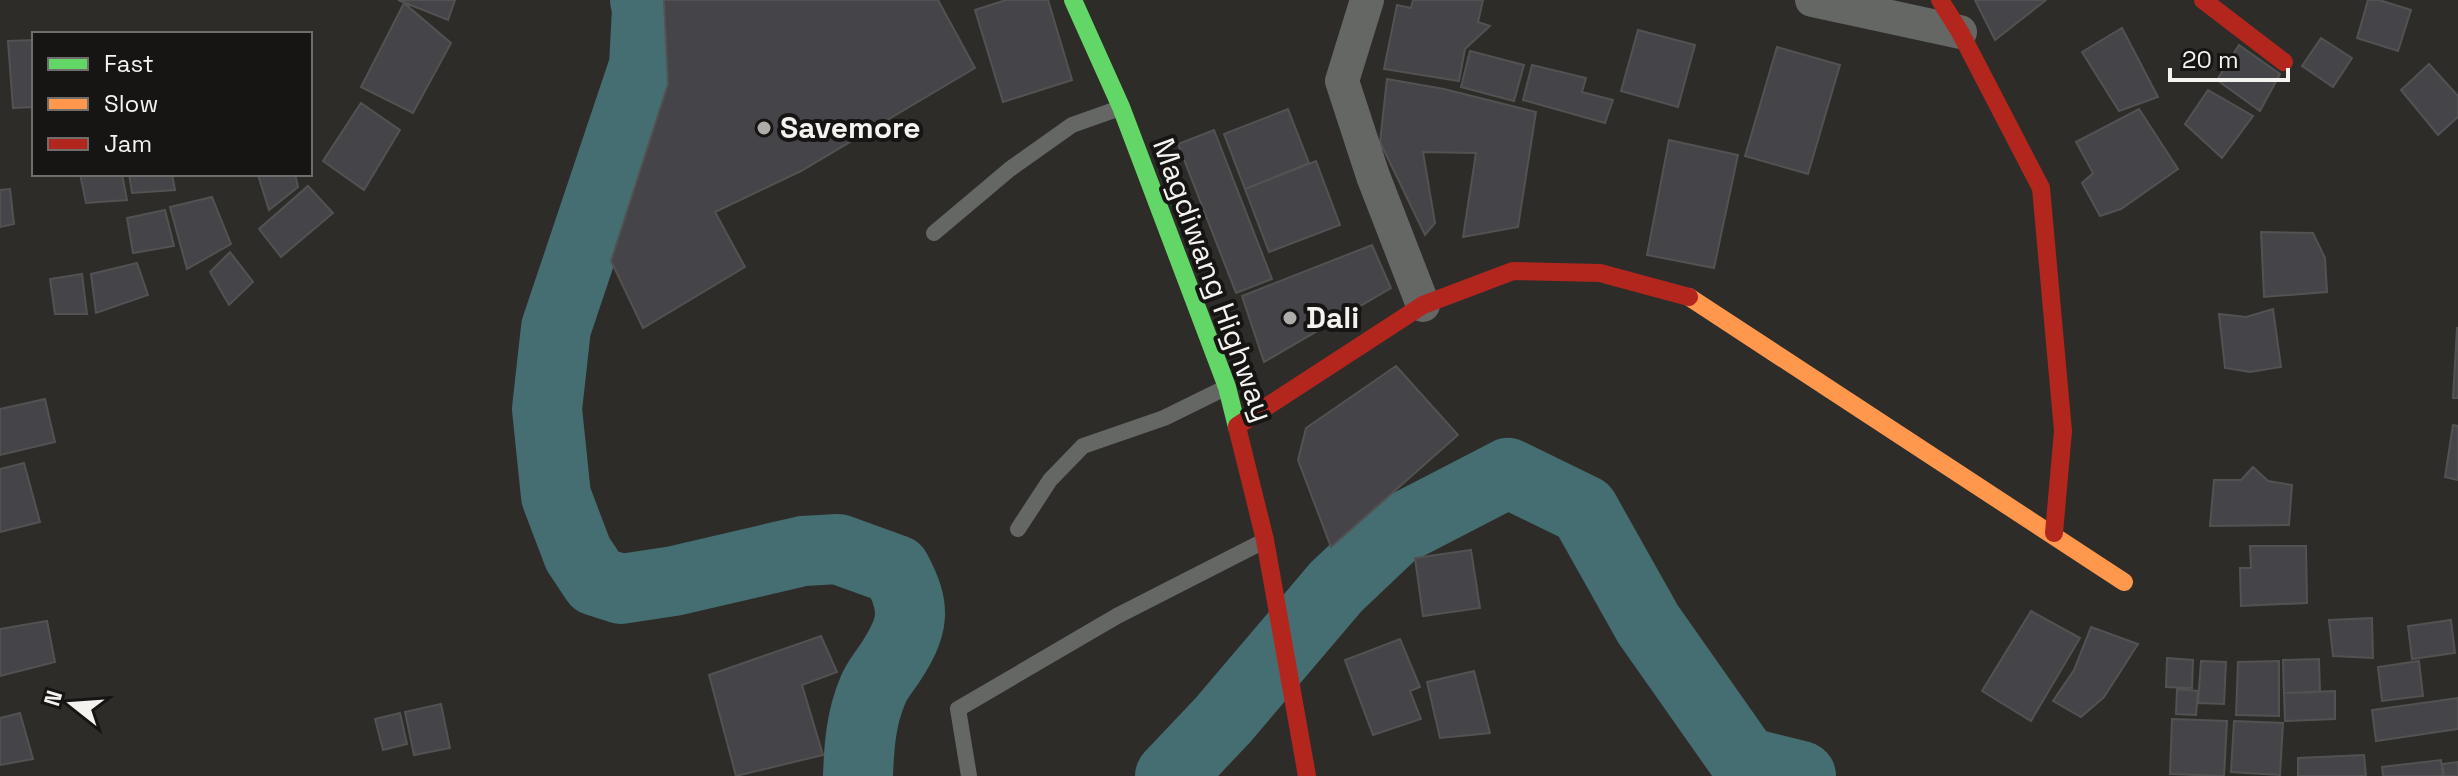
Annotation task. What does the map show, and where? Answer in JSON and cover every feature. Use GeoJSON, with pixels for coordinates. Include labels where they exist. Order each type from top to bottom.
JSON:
{"type":"FeatureCollection","features":[{"type":"Feature","properties":{"kind":"street","name":"Magdiwang Highway"},"geometry":{"type":"LineString","coordinates":[[1073,0],[1121,107],[1227,387],[1265,540],[1307,776]]}},
{"type":"Feature","properties":{"kind":"street"},"geometry":{"type":"LineString","coordinates":[[1367,0],[1342,81],[1373,176],[1423,305]]}},
{"type":"Feature","properties":{"kind":"street"},"geometry":{"type":"LineString","coordinates":[[1812,0],[1960,32]]}},
{"type":"Feature","properties":{"kind":"street"},"geometry":{"type":"LineString","coordinates":[[1940,0],[1960,32],[2041,188],[2063,431],[2054,533]]}},
{"type":"Feature","properties":{"kind":"street"},"geometry":{"type":"LineString","coordinates":[[2203,0],[2284,62]]}},
{"type":"Feature","properties":{"kind":"street"},"geometry":{"type":"LineString","coordinates":[[1237,426],[1423,305],[1513,271],[1600,273],[1695,299],[2124,582]]}},
{"type":"Feature","properties":{"kind":"lane"},"geometry":{"type":"LineString","coordinates":[[934,233],[1010,169],[1072,125],[1121,107]]}},
{"type":"Feature","properties":{"kind":"lane"},"geometry":{"type":"LineString","coordinates":[[1018,529],[1050,480],[1083,446],[1164,418],[1227,387]]}},
{"type":"Feature","properties":{"kind":"lane"},"geometry":{"type":"LineString","coordinates":[[969,776],[958,709],[1117,616],[1265,540]]}},
{"type":"Feature","properties":{"kind":"building"},"geometry":{"type":"Polygon","coordinates":[[[398,0],[455,0],[448,20],[398,0]]]}},
{"type":"Feature","properties":{"kind":"building","name":"Savemore"},"geometry":{"type":"Polygon","coordinates":[[[664,0],[938,0],[975,68],[801,171],[715,212],[745,267],[643,328],[611,261],[668,84],[664,0]]]}},
{"type":"Feature","properties":{"kind":"building"},"geometry":{"type":"Polygon","coordinates":[[[1006,0],[1048,0],[1072,80],[1003,102],[975,10],[1006,0]]]}},
{"type":"Feature","properties":{"kind":"building"},"geometry":{"type":"Polygon","coordinates":[[[1413,0],[1483,0],[1478,22],[1490,26],[1465,49],[1459,81],[1384,69],[1397,5],[1411,8],[1413,0]]]}},
{"type":"Feature","properties":{"kind":"building"},"geometry":{"type":"Polygon","coordinates":[[[1975,0],[2046,0],[1995,40],[1975,0]]]}},
{"type":"Feature","properties":{"kind":"building"},"geometry":{"type":"Polygon","coordinates":[[[2368,0],[2379,0],[2411,10],[2398,51],[2357,38],[2368,0]]]}},
{"type":"Feature","properties":{"kind":"building"},"geometry":{"type":"Polygon","coordinates":[[[404,3],[451,43],[413,113],[361,87],[404,3]]]}},
{"type":"Feature","properties":{"kind":"building"},"geometry":{"type":"Polygon","coordinates":[[[2122,28],[2158,97],[2119,111],[2082,52],[2122,28]]]}},
{"type":"Feature","properties":{"kind":"building"},"geometry":{"type":"Polygon","coordinates":[[[1638,30],[1695,45],[1678,107],[1621,91],[1638,30]]]}},
{"type":"Feature","properties":{"kind":"building"},"geometry":{"type":"Polygon","coordinates":[[[2321,38],[2352,58],[2333,87],[2302,66],[2321,38]]]}},
{"type":"Feature","properties":{"kind":"building"},"geometry":{"type":"Polygon","coordinates":[[[32,40],[32,107],[13,108],[8,41],[32,40]]]}},
{"type":"Feature","properties":{"kind":"building"},"geometry":{"type":"Polygon","coordinates":[[[2239,45],[2280,74],[2260,111],[2217,80],[2239,45]]]}},
{"type":"Feature","properties":{"kind":"building"},"geometry":{"type":"Polygon","coordinates":[[[1777,47],[1840,65],[1808,174],[1745,156],[1777,47]]]}},
{"type":"Feature","properties":{"kind":"building"},"geometry":{"type":"Polygon","coordinates":[[[1470,51],[1524,65],[1514,101],[1461,87],[1470,51]]]}},
{"type":"Feature","properties":{"kind":"building"},"geometry":{"type":"Polygon","coordinates":[[[2429,64],[2458,96],[2458,117],[2438,135],[2401,90],[2429,64]]]}},
{"type":"Feature","properties":{"kind":"building"},"geometry":{"type":"Polygon","coordinates":[[[1532,65],[1586,78],[1582,92],[1613,100],[1605,123],[1523,100],[1532,65]]]}},
{"type":"Feature","properties":{"kind":"building"},"geometry":{"type":"Polygon","coordinates":[[[1387,79],[1444,89],[1536,112],[1518,227],[1463,237],[1476,153],[1423,152],[1435,223],[1425,235],[1380,142],[1387,79]]]}},
{"type":"Feature","properties":{"kind":"building"},"geometry":{"type":"Polygon","coordinates":[[[2208,90],[2253,116],[2222,158],[2185,124],[2208,90]]]}},
{"type":"Feature","properties":{"kind":"building"},"geometry":{"type":"Polygon","coordinates":[[[361,103],[400,130],[364,190],[323,161],[361,103]]]}},
{"type":"Feature","properties":{"kind":"building"},"geometry":{"type":"Polygon","coordinates":[[[1288,109],[1309,163],[1245,189],[1224,134],[1288,109]]]}},
{"type":"Feature","properties":{"kind":"building"},"geometry":{"type":"Polygon","coordinates":[[[2139,109],[2178,169],[2121,209],[2100,216],[2082,183],[2093,173],[2076,142],[2139,109]]]}},
{"type":"Feature","properties":{"kind":"building"},"geometry":{"type":"Polygon","coordinates":[[[1214,130],[1272,279],[1236,293],[1178,144],[1214,130]]]}},
{"type":"Feature","properties":{"kind":"building"},"geometry":{"type":"Polygon","coordinates":[[[1669,140],[1738,155],[1714,268],[1647,255],[1669,140]]]}},
{"type":"Feature","properties":{"kind":"building"},"geometry":{"type":"Polygon","coordinates":[[[1316,161],[1340,225],[1269,252],[1245,189],[1316,161]]]}},
{"type":"Feature","properties":{"kind":"building"},"geometry":{"type":"Polygon","coordinates":[[[80,176],[122,176],[127,200],[86,203],[80,176]]]}},
{"type":"Feature","properties":{"kind":"building"},"geometry":{"type":"Polygon","coordinates":[[[129,176],[172,176],[175,190],[132,193],[129,176]]]}},
{"type":"Feature","properties":{"kind":"building"},"geometry":{"type":"Polygon","coordinates":[[[258,176],[295,176],[298,187],[269,210],[258,176]]]}},
{"type":"Feature","properties":{"kind":"building"},"geometry":{"type":"Polygon","coordinates":[[[308,186],[333,213],[281,257],[259,229],[308,186]]]}},
{"type":"Feature","properties":{"kind":"building"},"geometry":{"type":"Polygon","coordinates":[[[10,189],[14,224],[0,227],[0,190],[10,189]]]}},
{"type":"Feature","properties":{"kind":"building"},"geometry":{"type":"Polygon","coordinates":[[[212,197],[231,244],[187,269],[170,207],[212,197]]]}},
{"type":"Feature","properties":{"kind":"building"},"geometry":{"type":"Polygon","coordinates":[[[165,210],[174,246],[133,253],[127,218],[165,210]]]}},
{"type":"Feature","properties":{"kind":"building"},"geometry":{"type":"Polygon","coordinates":[[[2261,232],[2313,233],[2325,258],[2327,292],[2264,297],[2261,232]]]}},
{"type":"Feature","properties":{"kind":"building"},"geometry":{"type":"Polygon","coordinates":[[[1372,245],[1391,288],[1264,362],[1242,296],[1372,245]]]}},
{"type":"Feature","properties":{"kind":"building"},"geometry":{"type":"Polygon","coordinates":[[[230,252],[253,282],[229,305],[210,272],[230,252]]]}},
{"type":"Feature","properties":{"kind":"building"},"geometry":{"type":"Polygon","coordinates":[[[137,263],[148,295],[96,313],[91,274],[137,263]]]}},
{"type":"Feature","properties":{"kind":"building"},"geometry":{"type":"Polygon","coordinates":[[[82,274],[87,314],[55,314],[50,279],[82,274]]]}},
{"type":"Feature","properties":{"kind":"building"},"geometry":{"type":"Polygon","coordinates":[[[2273,309],[2281,367],[2250,372],[2225,368],[2219,314],[2246,317],[2273,309]]]}},
{"type":"Feature","properties":{"kind":"building"},"geometry":{"type":"Polygon","coordinates":[[[2457,328],[2458,398],[2453,398],[2457,328]]]}},
{"type":"Feature","properties":{"kind":"building"},"geometry":{"type":"Polygon","coordinates":[[[1396,366],[1458,435],[1331,547],[1298,460],[1306,428],[1396,366]]]}},
{"type":"Feature","properties":{"kind":"building"},"geometry":{"type":"Polygon","coordinates":[[[45,399],[55,442],[0,455],[0,409],[45,399]]]}},
{"type":"Feature","properties":{"kind":"building"},"geometry":{"type":"Polygon","coordinates":[[[2453,425],[2458,426],[2458,480],[2445,477],[2453,425]]]}},
{"type":"Feature","properties":{"kind":"building"},"geometry":{"type":"Polygon","coordinates":[[[24,463],[40,522],[0,532],[0,469],[24,463]]]}},
{"type":"Feature","properties":{"kind":"building"},"geometry":{"type":"Polygon","coordinates":[[[2253,467],[2268,481],[2292,485],[2289,525],[2210,526],[2214,480],[2241,480],[2253,467]]]}},
{"type":"Feature","properties":{"kind":"building"},"geometry":{"type":"Polygon","coordinates":[[[2250,546],[2306,546],[2307,603],[2241,606],[2240,568],[2251,568],[2250,546]]]}},
{"type":"Feature","properties":{"kind":"building"},"geometry":{"type":"Polygon","coordinates":[[[1471,550],[1480,608],[1423,616],[1415,558],[1471,550]]]}},
{"type":"Feature","properties":{"kind":"building"},"geometry":{"type":"Polygon","coordinates":[[[2031,611],[2080,638],[2031,721],[1982,691],[2031,611]]]}},
{"type":"Feature","properties":{"kind":"building"},"geometry":{"type":"Polygon","coordinates":[[[2372,618],[2373,658],[2333,656],[2329,620],[2372,618]]]}},
{"type":"Feature","properties":{"kind":"building"},"geometry":{"type":"Polygon","coordinates":[[[2451,620],[2455,653],[2412,659],[2408,626],[2451,620]]]}},
{"type":"Feature","properties":{"kind":"building"},"geometry":{"type":"Polygon","coordinates":[[[47,621],[55,662],[0,676],[0,629],[47,621]]]}},
{"type":"Feature","properties":{"kind":"building"},"geometry":{"type":"Polygon","coordinates":[[[2091,627],[2138,644],[2104,697],[2081,717],[2053,701],[2074,670],[2091,627]]]}},
{"type":"Feature","properties":{"kind":"building"},"geometry":{"type":"Polygon","coordinates":[[[821,636],[837,672],[802,685],[823,755],[736,776],[709,675],[821,636]]]}},
{"type":"Feature","properties":{"kind":"building"},"geometry":{"type":"Polygon","coordinates":[[[1400,639],[1420,687],[1410,691],[1421,719],[1373,735],[1345,660],[1400,639]]]}},
{"type":"Feature","properties":{"kind":"building"},"geometry":{"type":"Polygon","coordinates":[[[2167,658],[2193,660],[2192,688],[2166,687],[2167,658]]]}},
{"type":"Feature","properties":{"kind":"building"},"geometry":{"type":"Polygon","coordinates":[[[2319,659],[2320,692],[2284,693],[2283,660],[2319,659]]]}},
{"type":"Feature","properties":{"kind":"building"},"geometry":{"type":"Polygon","coordinates":[[[2201,661],[2226,662],[2224,704],[2198,703],[2201,661]]]}},
{"type":"Feature","properties":{"kind":"building"},"geometry":{"type":"Polygon","coordinates":[[[2279,661],[2279,716],[2236,715],[2238,662],[2279,661]]]}},
{"type":"Feature","properties":{"kind":"building"},"geometry":{"type":"Polygon","coordinates":[[[2419,661],[2423,696],[2382,701],[2378,667],[2419,661]]]}},
{"type":"Feature","properties":{"kind":"building"},"geometry":{"type":"Polygon","coordinates":[[[1474,671],[1490,733],[1440,738],[1427,682],[1474,671]]]}},
{"type":"Feature","properties":{"kind":"building"},"geometry":{"type":"Polygon","coordinates":[[[2177,689],[2198,691],[2196,715],[2176,714],[2177,689]]]}},
{"type":"Feature","properties":{"kind":"building"},"geometry":{"type":"Polygon","coordinates":[[[2335,691],[2335,719],[2285,721],[2284,693],[2335,691]]]}},
{"type":"Feature","properties":{"kind":"building"},"geometry":{"type":"Polygon","coordinates":[[[2458,698],[2458,729],[2376,741],[2372,710],[2458,698]]]}},
{"type":"Feature","properties":{"kind":"building"},"geometry":{"type":"Polygon","coordinates":[[[441,704],[450,748],[414,755],[405,712],[441,704]]]}},
{"type":"Feature","properties":{"kind":"building"},"geometry":{"type":"Polygon","coordinates":[[[20,713],[33,759],[0,765],[0,718],[20,713]]]}},
{"type":"Feature","properties":{"kind":"building"},"geometry":{"type":"Polygon","coordinates":[[[400,713],[407,744],[383,750],[375,719],[400,713]]]}},
{"type":"Feature","properties":{"kind":"building"},"geometry":{"type":"Polygon","coordinates":[[[2172,719],[2227,721],[2224,776],[2170,774],[2172,719]]]}},
{"type":"Feature","properties":{"kind":"building"},"geometry":{"type":"Polygon","coordinates":[[[2234,721],[2283,723],[2280,775],[2231,772],[2234,721]]]}},
{"type":"Feature","properties":{"kind":"building"},"geometry":{"type":"Polygon","coordinates":[[[2364,755],[2366,776],[2298,776],[2298,758],[2364,755]]]}},
{"type":"Feature","properties":{"kind":"building"},"geometry":{"type":"Polygon","coordinates":[[[2441,760],[2443,776],[2383,776],[2382,767],[2441,760]]]}},
{"type":"Feature","properties":{"kind":"building"},"geometry":{"type":"Polygon","coordinates":[[[2458,762],[2458,776],[2444,776],[2442,764],[2458,762]]]}},
{"type":"Feature","properties":{"kind":"waterway"},"geometry":{"type":"LineString","coordinates":[[645,0],[644,66],[556,328],[547,409],[556,496],[578,554],[596,581],[621,589],[674,581],[803,551],[838,549],[896,570],[910,607],[908,628],[869,701],[861,732],[858,776]]}},
{"type":"Feature","properties":{"kind":"waterway"},"geometry":{"type":"LineString","coordinates":[[1170,776],[1223,720],[1336,587],[1394,532],[1508,473],[1584,510],[1648,624],[1745,762],[1801,776]]}},
{"type":"Feature","properties":{"kind":"traffic: fast"},"geometry":{"type":"LineString","coordinates":[[1073,0],[1121,107],[1227,387],[1237,427]]}},
{"type":"Feature","properties":{"kind":"traffic: slow"},"geometry":{"type":"LineString","coordinates":[[1689,297],[2124,582]]}},
{"type":"Feature","properties":{"kind":"traffic: jam"},"geometry":{"type":"LineString","coordinates":[[1940,0],[1960,32],[2041,188],[2063,431],[2054,533]]}},
{"type":"Feature","properties":{"kind":"traffic: jam"},"geometry":{"type":"LineString","coordinates":[[2203,0],[2284,62]]}},
{"type":"Feature","properties":{"kind":"traffic: jam"},"geometry":{"type":"LineString","coordinates":[[1237,426],[1423,305],[1513,271],[1600,273],[1689,297]]}},
{"type":"Feature","properties":{"kind":"traffic: jam"},"geometry":{"type":"LineString","coordinates":[[1237,427],[1265,540],[1307,776]]}},
{"type":"Feature","properties":{"kind":"place","name":"Savemore"},"geometry":{"type":"Point","coordinates":[764,128]}},
{"type":"Feature","properties":{"kind":"place","name":"Dali"},"geometry":{"type":"Point","coordinates":[1290,318]}}]}
